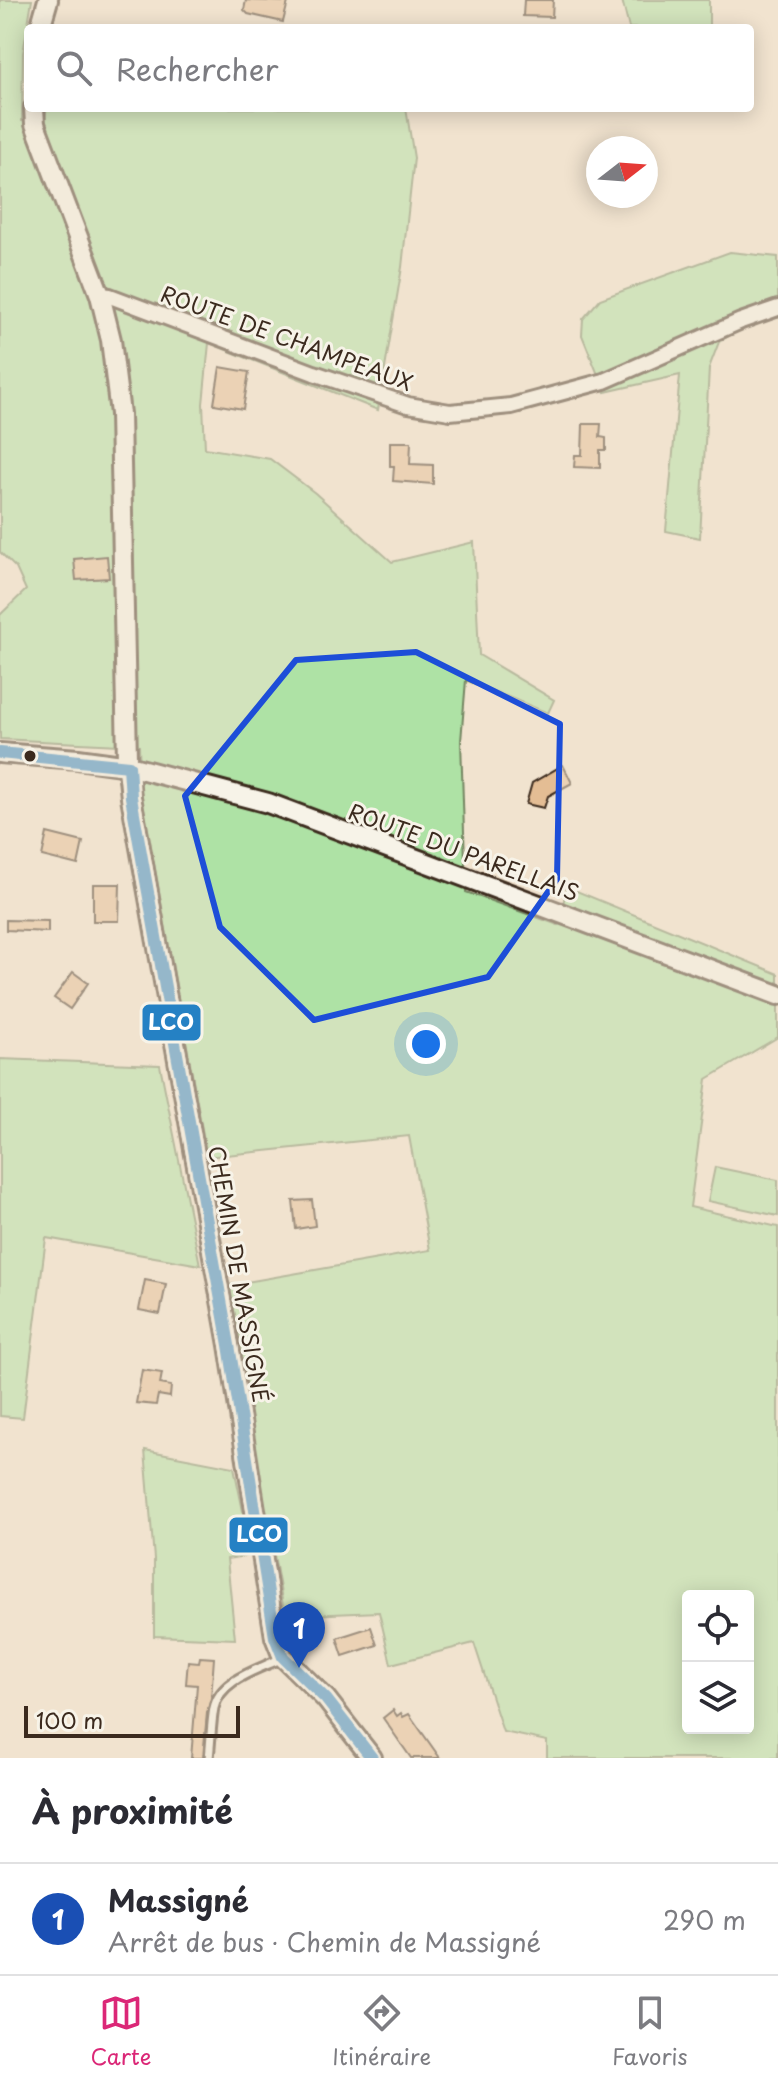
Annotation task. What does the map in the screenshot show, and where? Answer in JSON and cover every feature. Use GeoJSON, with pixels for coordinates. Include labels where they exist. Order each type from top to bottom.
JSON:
{"type":"FeatureCollection","features":[{"type":"Feature","properties":{"kind":"street"},"geometry":{"type":"LineString","coordinates":[[41,24],[48,0]]}},
{"type":"Feature","properties":{"kind":"street","name":"CHEMIN DE MASSIGNÉ"},"geometry":{"type":"LineString","coordinates":[[34,112],[35,124],[100,295],[111,340],[120,414],[131,797],[229,1345],[275,1637],[283,1657],[326,1699],[372,1758]]}},
{"type":"Feature","properties":{"kind":"street","name":"ROUTE DE CHAMPEAUX"},"geometry":{"type":"LineString","coordinates":[[100,295],[110,296],[395,401],[450,412],[511,406],[604,381],[778,308]]}},
{"type":"Feature","properties":{"kind":"street","name":"ROUTE DU PARELLAIS"},"geometry":{"type":"LineString","coordinates":[[0,753],[129,766],[268,803],[778,995]]}},
{"type":"Feature","properties":{"kind":"lane"},"geometry":{"type":"LineString","coordinates":[[209,1758],[218,1695],[235,1680],[283,1657]]}},
{"type":"Feature","properties":{"kind":"highlighted area"},"geometry":{"type":"Polygon","coordinates":[[[416,652],[560,724],[557,879],[488,977],[314,1020],[220,927],[185,796],[296,660],[416,652]]]}},
{"type":"Feature","properties":{"kind":"green space"},"geometry":{"type":"Polygon","coordinates":[[[0,0],[32,0],[28,24],[24,24],[22,121],[44,122],[46,112],[407,112],[414,158],[402,267],[378,410],[209,343],[203,404],[205,448],[270,459],[315,493],[392,562],[474,542],[479,655],[554,700],[548,713],[466,680],[461,741],[466,892],[558,925],[567,887],[778,974],[778,1037],[707,1079],[690,1207],[778,1227],[778,1758],[547,1758],[547,1741],[503,1732],[474,1643],[391,1664],[379,1612],[285,1616],[229,1285],[430,1250],[409,1136],[207,1157],[141,792],[139,746],[0,739],[0,615],[26,590],[16,568],[0,552],[0,0]]]}},
{"type":"Feature","properties":{"kind":"green space"},"geometry":{"type":"Polygon","coordinates":[[[622,0],[709,0],[709,24],[628,24],[622,0]]]}},
{"type":"Feature","properties":{"kind":"green space"},"geometry":{"type":"Polygon","coordinates":[[[730,252],[778,257],[778,318],[752,322],[719,342],[709,368],[700,538],[666,531],[680,375],[605,392],[582,335],[583,319],[600,299],[730,252]]]}},
{"type":"Feature","properties":{"kind":"green space"},"geometry":{"type":"Polygon","coordinates":[[[0,1059],[160,1065],[200,1265],[46,1238],[23,1418],[0,1416],[0,1059]]]}},
{"type":"Feature","properties":{"kind":"green space"},"geometry":{"type":"Polygon","coordinates":[[[715,1167],[778,1180],[778,1216],[708,1201],[715,1167]]]}},
{"type":"Feature","properties":{"kind":"green space"},"geometry":{"type":"Polygon","coordinates":[[[145,1450],[234,1467],[252,1555],[227,1559],[235,1639],[154,1636],[154,1559],[145,1450]]]}},
{"type":"Feature","properties":{"kind":"building"},"geometry":{"type":"Polygon","coordinates":[[[246,0],[288,2],[283,22],[248,14],[244,10],[246,0]]]}},
{"type":"Feature","properties":{"kind":"building"},"geometry":{"type":"Polygon","coordinates":[[[524,0],[553,0],[552,17],[523,16],[524,0]]]}},
{"type":"Feature","properties":{"kind":"building"},"geometry":{"type":"Polygon","coordinates":[[[220,367],[249,372],[243,409],[214,404],[220,367]]]}},
{"type":"Feature","properties":{"kind":"building"},"geometry":{"type":"Polygon","coordinates":[[[583,424],[601,424],[600,437],[606,438],[606,450],[600,450],[600,468],[574,467],[575,455],[582,455],[583,424]]]}},
{"type":"Feature","properties":{"kind":"building"},"geometry":{"type":"Polygon","coordinates":[[[390,442],[411,442],[410,464],[433,465],[433,484],[393,481],[390,442]]]}},
{"type":"Feature","properties":{"kind":"building"},"geometry":{"type":"Polygon","coordinates":[[[107,556],[109,578],[76,580],[74,559],[107,556]]]}},
{"type":"Feature","properties":{"kind":"building"},"geometry":{"type":"Polygon","coordinates":[[[563,765],[572,783],[548,796],[544,808],[526,804],[532,783],[563,765]]]}},
{"type":"Feature","properties":{"kind":"building"},"geometry":{"type":"Polygon","coordinates":[[[47,833],[83,842],[78,865],[42,856],[47,833]]]}},
{"type":"Feature","properties":{"kind":"building"},"geometry":{"type":"Polygon","coordinates":[[[93,884],[120,884],[119,921],[93,921],[93,884]]]}},
{"type":"Feature","properties":{"kind":"building"},"geometry":{"type":"Polygon","coordinates":[[[6,920],[48,921],[48,932],[6,930],[6,920]]]}},
{"type":"Feature","properties":{"kind":"building"},"geometry":{"type":"Polygon","coordinates":[[[73,972],[88,983],[70,1009],[54,998],[73,972]]]}},
{"type":"Feature","properties":{"kind":"building"},"geometry":{"type":"Polygon","coordinates":[[[312,1200],[315,1226],[296,1229],[293,1201],[312,1200]]]}},
{"type":"Feature","properties":{"kind":"building"},"geometry":{"type":"Polygon","coordinates":[[[145,1280],[166,1284],[160,1314],[139,1310],[145,1280]]]}},
{"type":"Feature","properties":{"kind":"building"},"geometry":{"type":"Polygon","coordinates":[[[142,1370],[162,1373],[160,1384],[171,1386],[170,1397],[158,1395],[156,1405],[136,1403],[142,1370]]]}},
{"type":"Feature","properties":{"kind":"building"},"geometry":{"type":"Polygon","coordinates":[[[371,1627],[377,1645],[343,1656],[337,1638],[371,1627]]]}},
{"type":"Feature","properties":{"kind":"building"},"geometry":{"type":"Polygon","coordinates":[[[200,1657],[214,1658],[211,1698],[203,1758],[191,1758],[197,1685],[186,1684],[187,1672],[188,1661],[199,1662],[200,1657]]]}},
{"type":"Feature","properties":{"kind":"building"},"geometry":{"type":"Polygon","coordinates":[[[393,1710],[397,1716],[409,1714],[440,1758],[411,1758],[383,1718],[393,1710]]]}},
{"type":"Feature","properties":{"kind":"transit line","name":"LCO"},"geometry":{"type":"LineString","coordinates":[[0,753],[129,766]]}},
{"type":"Feature","properties":{"kind":"transit line","name":"LCO"},"geometry":{"type":"LineString","coordinates":[[129,766],[131,797],[229,1345],[275,1637],[283,1657],[326,1699],[372,1758]]}},
{"type":"Feature","properties":{"kind":"place","name":"Massigné"},"geometry":{"type":"Point","coordinates":[299,1668]}}]}
